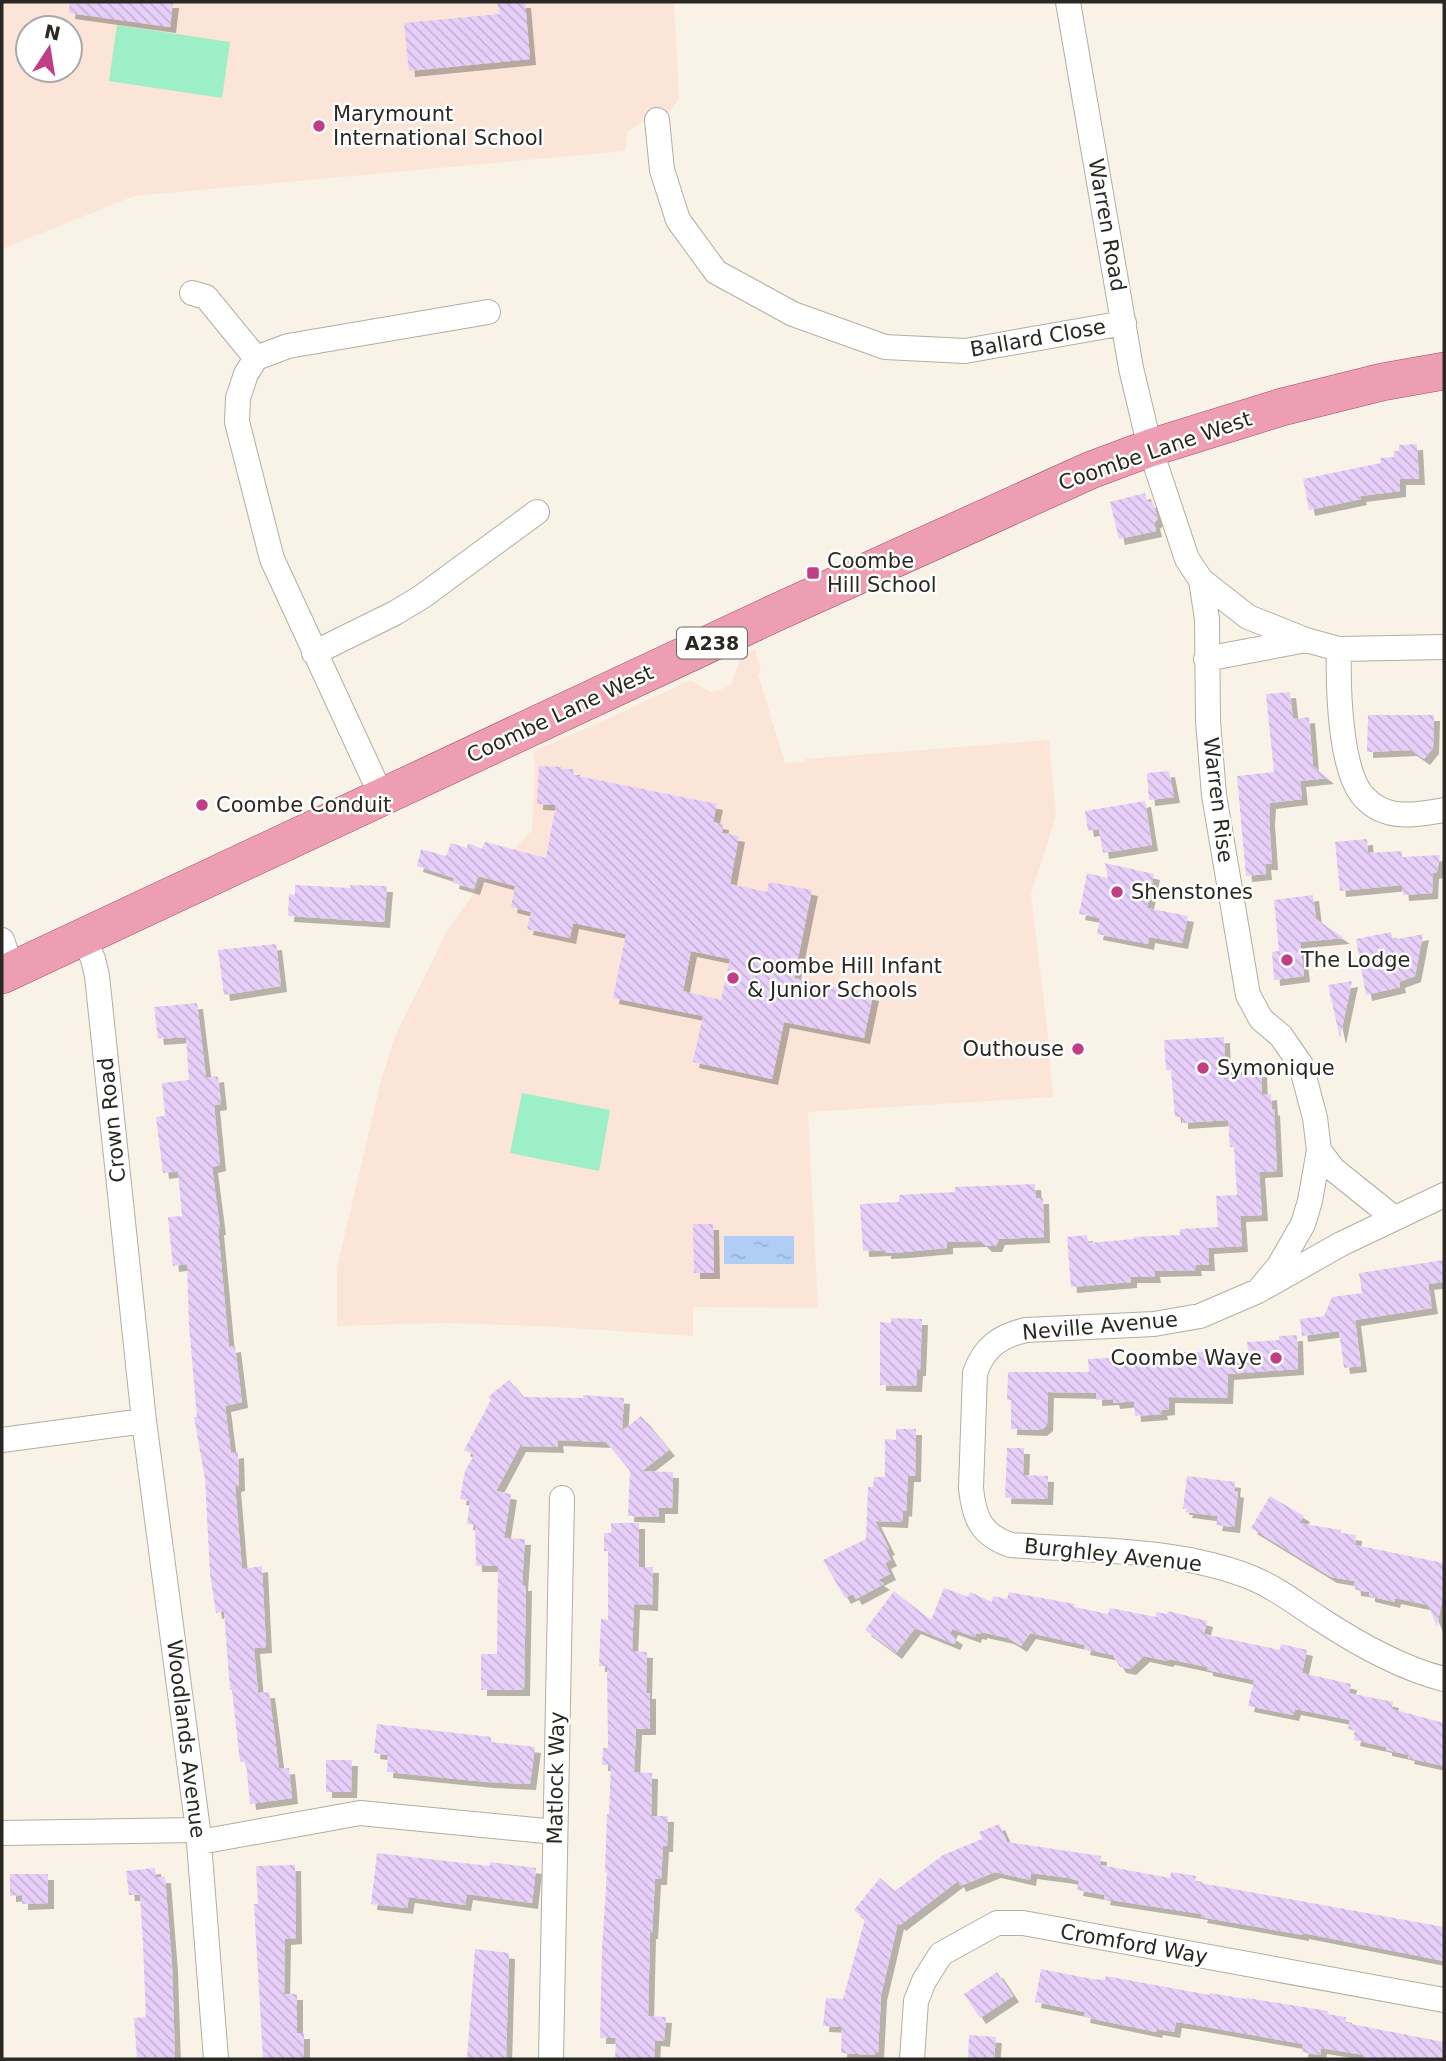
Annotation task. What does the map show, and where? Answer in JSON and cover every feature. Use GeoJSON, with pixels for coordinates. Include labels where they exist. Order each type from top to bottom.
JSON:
{"type":"FeatureCollection","features":[{"type":"Feature","properties":{"kind":"main road","name":"Coombe Lane West"},"geometry":{"type":"LineString","coordinates":[[5,962],[83,937],[788,607],[1091,470],[1150,448],[1282,407],[1382,382],[1444,371]]}},
{"type":"Feature","properties":{"kind":"street","name":"Warren Road"},"geometry":{"type":"LineString","coordinates":[[1068,2],[1131,368],[1150,448]]}},
{"type":"Feature","properties":{"kind":"street","name":"Ballard Close"},"geometry":{"type":"LineString","coordinates":[[657,120],[663,170],[678,220],[716,272],[793,314],[885,347],[965,351],[1124,323]]}},
{"type":"Feature","properties":{"kind":"street"},"geometry":{"type":"LineString","coordinates":[[192,293],[206,297],[256,358]]}},
{"type":"Feature","properties":{"kind":"street"},"geometry":{"type":"LineString","coordinates":[[382,797],[272,559],[237,422],[238,398],[246,374],[256,358],[288,346],[488,312]]}},
{"type":"Feature","properties":{"kind":"street","name":"Warren Rise"},"geometry":{"type":"LineString","coordinates":[[1150,448],[1187,559],[1201,580],[1207,619],[1208,721],[1214,795],[1248,995],[1261,1019],[1280,1036],[1301,1065],[1315,1118],[1320,1150],[1303,1224],[1279,1266],[1258,1291]]}},
{"type":"Feature","properties":{"kind":"street"},"geometry":{"type":"LineString","coordinates":[[314,653],[423,596],[537,512]]}},
{"type":"Feature","properties":{"kind":"street"},"geometry":{"type":"LineString","coordinates":[[1201,580],[1248,617],[1306,640],[1339,649],[1444,648]]}},
{"type":"Feature","properties":{"kind":"street"},"geometry":{"type":"LineString","coordinates":[[1206,659],[1306,640]]}},
{"type":"Feature","properties":{"kind":"street"},"geometry":{"type":"LineString","coordinates":[[1339,649],[1337,691],[1343,733],[1349,768],[1364,799],[1387,812],[1418,814],[1444,810]]}},
{"type":"Feature","properties":{"kind":"street","name":"Crown Road"},"geometry":{"type":"LineString","coordinates":[[83,937],[97,976],[131,1304]]}},
{"type":"Feature","properties":{"kind":"street"},"geometry":{"type":"LineString","coordinates":[[1320,1150],[1332,1169],[1394,1217]]}},
{"type":"Feature","properties":{"kind":"street","name":"Neville Avenue"},"geometry":{"type":"LineString","coordinates":[[972,1433],[975,1373],[988,1348],[1007,1335],[1026,1330],[1177,1321],[1200,1316],[1258,1291],[1394,1217],[1444,1195]]}},
{"type":"Feature","properties":{"kind":"street","name":"Woodlands Avenue"},"geometry":{"type":"LineString","coordinates":[[131,1304],[199,1836],[216,2059]]}},
{"type":"Feature","properties":{"kind":"street"},"geometry":{"type":"LineString","coordinates":[[2,1440],[144,1421]]}},
{"type":"Feature","properties":{"kind":"street","name":"Burghley Avenue"},"geometry":{"type":"LineString","coordinates":[[972,1433],[972,1505],[980,1525],[995,1540],[1011,1545],[1183,1558],[1219,1567],[1254,1578],[1371,1650],[1444,1679]]}},
{"type":"Feature","properties":{"kind":"street","name":"Matlock Way"},"geometry":{"type":"LineString","coordinates":[[551,2059],[562,1498]]}},
{"type":"Feature","properties":{"kind":"street"},"geometry":{"type":"LineString","coordinates":[[2,1833],[199,1836],[360,1813],[555,1832]]}},
{"type":"Feature","properties":{"kind":"street","name":"Cromford Way"},"geometry":{"type":"LineString","coordinates":[[912,2059],[916,2001],[924,1980],[941,1954],[997,1923],[1023,1923],[1444,2000]]}},
{"type":"Feature","properties":{"kind":"shaded area","name":"Marymount International School"},"geometry":{"type":"Polygon","coordinates":[[[2,2],[674,2],[679,99],[668,113],[644,120],[628,131],[625,151],[134,196],[2,249],[2,2]]]}},
{"type":"Feature","properties":{"kind":"shaded area","name":"Coombe Hill Infant & Junior Schools"},"geometry":{"type":"Polygon","coordinates":[[[755,649],[761,672],[758,674],[785,763],[805,762],[805,759],[1049,740],[1056,816],[1031,895],[1053,1097],[808,1112],[818,1308],[693,1307],[693,1336],[445,1323],[337,1326],[337,1267],[381,1081],[395,1036],[448,929],[480,885],[532,830],[535,766],[533,751],[691,680],[712,693],[731,685],[742,654],[755,649]]]}},
{"type":"Feature","properties":{"kind":"green space"},"geometry":{"type":"Polygon","coordinates":[[[117,25],[230,42],[222,98],[109,81],[117,25]]]}},
{"type":"Feature","properties":{"kind":"green space"},"geometry":{"type":"Polygon","coordinates":[[[522,1093],[610,1110],[599,1171],[510,1153],[522,1093]]]}},
{"type":"Feature","properties":{"kind":"water"},"geometry":{"type":"Polygon","coordinates":[[[724,1236],[794,1236],[794,1264],[724,1264],[724,1236]]]}},
{"type":"Feature","properties":{"kind":"building"},"geometry":{"type":"Polygon","coordinates":[[[70,2],[173,2],[170,27],[69,13],[70,2]]]}},
{"type":"Feature","properties":{"kind":"building"},"geometry":{"type":"Polygon","coordinates":[[[497,2],[525,2],[530,59],[409,71],[404,23],[500,14],[497,2]]]}},
{"type":"Feature","properties":{"kind":"building"},"geometry":{"type":"Polygon","coordinates":[[[1417,444],[1419,479],[1400,479],[1400,491],[1360,496],[1361,499],[1309,510],[1303,479],[1381,463],[1380,458],[1394,457],[1394,451],[1399,451],[1399,445],[1417,444]]]}},
{"type":"Feature","properties":{"kind":"building"},"geometry":{"type":"Polygon","coordinates":[[[1145,493],[1147,501],[1153,503],[1158,519],[1154,523],[1156,531],[1119,539],[1110,502],[1145,493]]]}},
{"type":"Feature","properties":{"kind":"building"},"geometry":{"type":"Polygon","coordinates":[[[1290,692],[1293,719],[1309,717],[1313,766],[1328,778],[1300,781],[1302,799],[1270,803],[1272,864],[1265,864],[1266,874],[1246,876],[1237,776],[1274,772],[1266,694],[1290,692]]]}},
{"type":"Feature","properties":{"kind":"building"},"geometry":{"type":"Polygon","coordinates":[[[1368,715],[1434,715],[1433,748],[1424,759],[1411,750],[1367,752],[1368,715]]]}},
{"type":"Feature","properties":{"kind":"building","name":"Coombe Hill Infant & Junior Schools"},"geometry":{"type":"Polygon","coordinates":[[[539,766],[574,769],[573,775],[717,804],[713,822],[723,824],[722,833],[739,836],[730,884],[767,892],[769,882],[812,890],[794,978],[873,995],[864,1038],[784,1022],[772,1079],[693,1062],[703,1016],[613,998],[626,934],[573,923],[570,938],[527,929],[531,912],[511,907],[515,886],[478,876],[474,889],[453,883],[454,878],[417,866],[421,849],[446,856],[451,843],[467,848],[468,843],[482,849],[485,842],[546,858],[556,805],[537,804],[539,766]],[[691,951],[683,991],[721,1000],[730,959],[691,951]]]}},
{"type":"Feature","properties":{"kind":"building"},"geometry":{"type":"Polygon","coordinates":[[[1169,771],[1174,797],[1149,800],[1147,773],[1169,771]]]}},
{"type":"Feature","properties":{"kind":"building"},"geometry":{"type":"Polygon","coordinates":[[[1145,801],[1152,845],[1103,853],[1099,829],[1088,831],[1085,811],[1145,801]]]}},
{"type":"Feature","properties":{"kind":"building"},"geometry":{"type":"Polygon","coordinates":[[[1367,839],[1368,853],[1402,851],[1402,857],[1440,855],[1437,872],[1433,873],[1432,893],[1403,895],[1402,885],[1340,891],[1335,842],[1367,839]]]}},
{"type":"Feature","properties":{"kind":"building","name":"Shenstones"},"geometry":{"type":"Polygon","coordinates":[[[1105,863],[1154,874],[1147,908],[1188,916],[1182,943],[1149,937],[1148,944],[1097,934],[1100,918],[1079,914],[1087,873],[1108,878],[1105,863]]]}},
{"type":"Feature","properties":{"kind":"building"},"geometry":{"type":"Polygon","coordinates":[[[295,885],[351,888],[350,885],[387,886],[384,922],[288,916],[289,894],[295,895],[295,885]]]}},
{"type":"Feature","properties":{"kind":"building"},"geometry":{"type":"Polygon","coordinates":[[[1313,895],[1316,919],[1344,938],[1300,942],[1304,976],[1274,980],[1272,952],[1279,951],[1274,900],[1313,895]]]}},
{"type":"Feature","properties":{"kind":"building"},"geometry":{"type":"Polygon","coordinates":[[[1391,932],[1393,940],[1423,934],[1415,976],[1399,982],[1400,987],[1366,995],[1356,939],[1391,932]]]}},
{"type":"Feature","properties":{"kind":"building"},"geometry":{"type":"Polygon","coordinates":[[[276,944],[281,986],[224,995],[218,950],[276,944]]]}},
{"type":"Feature","properties":{"kind":"building"},"geometry":{"type":"Polygon","coordinates":[[[1352,981],[1340,1038],[1328,985],[1352,981]]]}},
{"type":"Feature","properties":{"kind":"building"},"geometry":{"type":"Polygon","coordinates":[[[197,1003],[206,1078],[218,1076],[221,1104],[214,1105],[220,1165],[212,1167],[220,1229],[229,1347],[235,1346],[242,1402],[225,1406],[231,1453],[238,1452],[239,1485],[235,1486],[242,1569],[262,1566],[266,1647],[254,1648],[258,1693],[269,1692],[279,1769],[289,1768],[292,1798],[250,1804],[246,1762],[240,1762],[230,1690],[224,1611],[216,1613],[210,1574],[205,1479],[194,1417],[197,1417],[187,1264],[173,1266],[168,1217],[182,1216],[178,1171],[163,1173],[156,1117],[165,1116],[162,1083],[189,1080],[186,1037],[158,1039],[154,1007],[197,1003]]]}},
{"type":"Feature","properties":{"kind":"building"},"geometry":{"type":"Polygon","coordinates":[[[1224,1037],[1225,1066],[1240,1066],[1240,1072],[1261,1071],[1262,1095],[1271,1094],[1277,1171],[1259,1172],[1262,1215],[1240,1216],[1242,1246],[1208,1248],[1209,1265],[1195,1265],[1196,1270],[1154,1271],[1155,1277],[1131,1277],[1131,1282],[1071,1287],[1067,1237],[1087,1235],[1088,1243],[1180,1235],[1180,1229],[1218,1227],[1216,1196],[1237,1195],[1234,1147],[1230,1147],[1228,1120],[1182,1123],[1182,1117],[1175,1117],[1171,1070],[1166,1070],[1164,1040],[1224,1037]]]}},
{"type":"Feature","properties":{"kind":"building"},"geometry":{"type":"Polygon","coordinates":[[[1035,1184],[1036,1198],[1043,1198],[1044,1237],[999,1239],[996,1246],[986,1246],[981,1241],[947,1242],[947,1248],[885,1253],[885,1250],[863,1251],[860,1204],[899,1202],[899,1195],[955,1192],[955,1187],[1035,1184]]]}},
{"type":"Feature","properties":{"kind":"building"},"geometry":{"type":"Polygon","coordinates":[[[693,1224],[713,1224],[714,1273],[694,1273],[693,1224]]]}},
{"type":"Feature","properties":{"kind":"building"},"geometry":{"type":"Polygon","coordinates":[[[1444,1260],[1444,1282],[1428,1284],[1432,1308],[1355,1320],[1361,1366],[1344,1368],[1339,1331],[1302,1336],[1300,1319],[1324,1316],[1332,1297],[1362,1293],[1359,1273],[1444,1260]]]}},
{"type":"Feature","properties":{"kind":"building"},"geometry":{"type":"Polygon","coordinates":[[[891,1318],[922,1319],[920,1370],[917,1370],[916,1386],[880,1385],[880,1322],[891,1323],[891,1318]]]}},
{"type":"Feature","properties":{"kind":"building"},"geometry":{"type":"Polygon","coordinates":[[[1297,1335],[1298,1369],[1228,1374],[1227,1398],[1169,1397],[1169,1409],[1161,1410],[1162,1414],[1135,1416],[1134,1401],[1114,1403],[1113,1399],[1096,1400],[1096,1393],[1048,1392],[1047,1425],[1041,1430],[1011,1429],[1011,1400],[1007,1400],[1008,1372],[1089,1372],[1088,1359],[1140,1361],[1175,1358],[1175,1352],[1248,1352],[1247,1342],[1279,1340],[1279,1336],[1297,1335]]]}},
{"type":"Feature","properties":{"kind":"building"},"geometry":{"type":"Polygon","coordinates":[[[509,1380],[523,1397],[583,1398],[583,1395],[624,1398],[622,1431],[641,1416],[669,1450],[642,1471],[673,1472],[672,1508],[659,1508],[659,1517],[628,1516],[630,1471],[606,1442],[557,1440],[558,1447],[520,1446],[496,1491],[511,1494],[504,1538],[525,1539],[522,1585],[526,1585],[524,1690],[481,1690],[481,1654],[497,1654],[498,1566],[476,1566],[475,1525],[467,1524],[470,1501],[460,1499],[465,1471],[474,1455],[464,1450],[491,1400],[488,1397],[509,1380]]]}},
{"type":"Feature","properties":{"kind":"building"},"geometry":{"type":"Polygon","coordinates":[[[896,1429],[916,1429],[915,1476],[908,1476],[906,1511],[903,1510],[902,1522],[875,1521],[889,1549],[886,1550],[891,1560],[885,1563],[890,1574],[878,1580],[884,1584],[856,1599],[853,1594],[845,1598],[823,1560],[866,1539],[868,1487],[873,1487],[874,1477],[885,1477],[885,1439],[896,1440],[896,1429]]]}},
{"type":"Feature","properties":{"kind":"building"},"geometry":{"type":"Polygon","coordinates":[[[1007,1448],[1024,1448],[1023,1475],[1048,1476],[1047,1499],[1005,1498],[1007,1448]]]}},
{"type":"Feature","properties":{"kind":"building"},"geometry":{"type":"Polygon","coordinates":[[[1187,1476],[1235,1482],[1234,1491],[1238,1492],[1234,1527],[1216,1525],[1218,1516],[1186,1512],[1187,1509],[1183,1509],[1187,1476]]]}},
{"type":"Feature","properties":{"kind":"building"},"geometry":{"type":"Polygon","coordinates":[[[1270,1496],[1304,1516],[1299,1523],[1356,1535],[1355,1545],[1444,1563],[1444,1590],[1437,1626],[1428,1605],[1395,1598],[1394,1602],[1369,1596],[1369,1592],[1355,1590],[1354,1581],[1331,1577],[1251,1528],[1270,1496]]]}},
{"type":"Feature","properties":{"kind":"building"},"geometry":{"type":"Polygon","coordinates":[[[611,1523],[639,1523],[639,1567],[653,1567],[652,1605],[634,1604],[632,1651],[647,1652],[646,1693],[650,1693],[650,1729],[636,1729],[634,1772],[652,1773],[651,1816],[668,1816],[667,1846],[663,1846],[661,1879],[655,1879],[650,1933],[648,2016],[666,2017],[664,2041],[655,2040],[654,2059],[615,2059],[616,2038],[600,2038],[611,1765],[602,1765],[603,1748],[608,1748],[607,1666],[599,1666],[601,1619],[608,1620],[608,1551],[604,1551],[604,1533],[611,1533],[611,1523]]]}},
{"type":"Feature","properties":{"kind":"building"},"geometry":{"type":"Polygon","coordinates":[[[944,1588],[968,1597],[970,1592],[992,1602],[993,1596],[1007,1599],[1009,1592],[1075,1604],[1074,1607],[1108,1614],[1110,1608],[1156,1617],[1156,1612],[1167,1614],[1168,1611],[1207,1621],[1204,1634],[1280,1650],[1281,1644],[1307,1650],[1302,1673],[1351,1684],[1349,1693],[1393,1702],[1392,1709],[1444,1723],[1444,1766],[1408,1758],[1409,1755],[1386,1750],[1386,1747],[1354,1740],[1356,1731],[1348,1729],[1350,1720],[1295,1709],[1293,1715],[1248,1706],[1254,1680],[1207,1670],[1207,1667],[1144,1656],[1130,1669],[1120,1667],[1113,1655],[1084,1649],[1085,1645],[1030,1633],[1021,1646],[1008,1638],[981,1632],[976,1633],[975,1637],[952,1629],[950,1634],[957,1639],[954,1644],[915,1628],[896,1653],[865,1630],[894,1591],[931,1620],[944,1588]]]}},
{"type":"Feature","properties":{"kind":"building"},"geometry":{"type":"Polygon","coordinates":[[[377,1724],[491,1737],[491,1742],[535,1747],[530,1784],[387,1772],[388,1755],[374,1753],[377,1724]]]}},
{"type":"Feature","properties":{"kind":"building"},"geometry":{"type":"Polygon","coordinates":[[[326,1760],[352,1760],[351,1792],[326,1792],[326,1760]]]}},
{"type":"Feature","properties":{"kind":"building"},"geometry":{"type":"Polygon","coordinates":[[[999,1824],[1007,1842],[1101,1856],[1100,1865],[1170,1878],[1171,1872],[1196,1876],[1195,1882],[1444,1927],[1444,1961],[1303,1933],[1201,1917],[1202,1914],[1104,1899],[1105,1895],[1077,1890],[1079,1881],[1069,1878],[1031,1873],[1030,1880],[995,1872],[960,1886],[958,1881],[900,1925],[898,1923],[881,1995],[878,2053],[841,2053],[842,2027],[823,2026],[826,1998],[843,1999],[865,1919],[854,1910],[880,1878],[895,1891],[943,1855],[982,1839],[979,1832],[999,1824]]]}},
{"type":"Feature","properties":{"kind":"building"},"geometry":{"type":"Polygon","coordinates":[[[377,1853],[490,1866],[490,1862],[536,1868],[532,1903],[467,1894],[465,1905],[409,1897],[407,1908],[371,1904],[377,1853]]]}},
{"type":"Feature","properties":{"kind":"building"},"geometry":{"type":"Polygon","coordinates":[[[295,1865],[296,1938],[285,1939],[284,1994],[297,1994],[297,2033],[304,2033],[304,2059],[263,2059],[254,1904],[258,1904],[256,1866],[295,1865]]]}},
{"type":"Feature","properties":{"kind":"building"},"geometry":{"type":"Polygon","coordinates":[[[155,1868],[156,1877],[165,1877],[172,1965],[175,2059],[137,2059],[134,2018],[146,2017],[143,1945],[140,1895],[129,1895],[126,1871],[155,1868]]]}},
{"type":"Feature","properties":{"kind":"building"},"geometry":{"type":"Polygon","coordinates":[[[10,1874],[48,1874],[48,1903],[22,1904],[22,1895],[10,1896],[10,1874]]]}},
{"type":"Feature","properties":{"kind":"building"},"geometry":{"type":"Polygon","coordinates":[[[475,1949],[509,1953],[506,2059],[467,2059],[475,1949]]]}},
{"type":"Feature","properties":{"kind":"building"},"geometry":{"type":"Polygon","coordinates":[[[1041,1969],[1092,1979],[1105,1980],[1106,1976],[1209,1995],[1210,1993],[1328,2011],[1327,2014],[1346,2017],[1346,2023],[1444,2042],[1444,2059],[1363,2059],[1364,2055],[1321,2048],[1320,2055],[1302,2052],[1303,2044],[1190,2024],[1176,2022],[1174,2032],[1157,2029],[1156,2032],[1084,2017],[1085,2012],[1035,2002],[1041,1969]]]}},
{"type":"Feature","properties":{"kind":"building"},"geometry":{"type":"Polygon","coordinates":[[[997,1972],[1013,1996],[980,2018],[964,1994],[997,1972]]]}},
{"type":"Feature","properties":{"kind":"building"},"geometry":{"type":"Polygon","coordinates":[[[969,2035],[996,2037],[994,2059],[968,2059],[969,2035]]]}},
{"type":"Feature","properties":{"kind":"place","name":"Marymount International School"},"geometry":{"type":"Point","coordinates":[319,126]}},
{"type":"Feature","properties":{"kind":"place","name":"Coombe Hill School"},"geometry":{"type":"Point","coordinates":[813,573]}},
{"type":"Feature","properties":{"kind":"place","name":"Coombe Conduit"},"geometry":{"type":"Point","coordinates":[202,805]}},
{"type":"Feature","properties":{"kind":"place","name":"Shenstones"},"geometry":{"type":"Point","coordinates":[1117,892]}},
{"type":"Feature","properties":{"kind":"place","name":"The Lodge"},"geometry":{"type":"Point","coordinates":[1287,960]}},
{"type":"Feature","properties":{"kind":"place","name":"Coombe Hill Infant & Junior Schools"},"geometry":{"type":"Point","coordinates":[733,978]}},
{"type":"Feature","properties":{"kind":"place","name":"Outhouse"},"geometry":{"type":"Point","coordinates":[1078,1049]}},
{"type":"Feature","properties":{"kind":"place","name":"Symonique"},"geometry":{"type":"Point","coordinates":[1203,1068]}},
{"type":"Feature","properties":{"kind":"place","name":"Coombe Waye"},"geometry":{"type":"Point","coordinates":[1276,1358]}}]}
